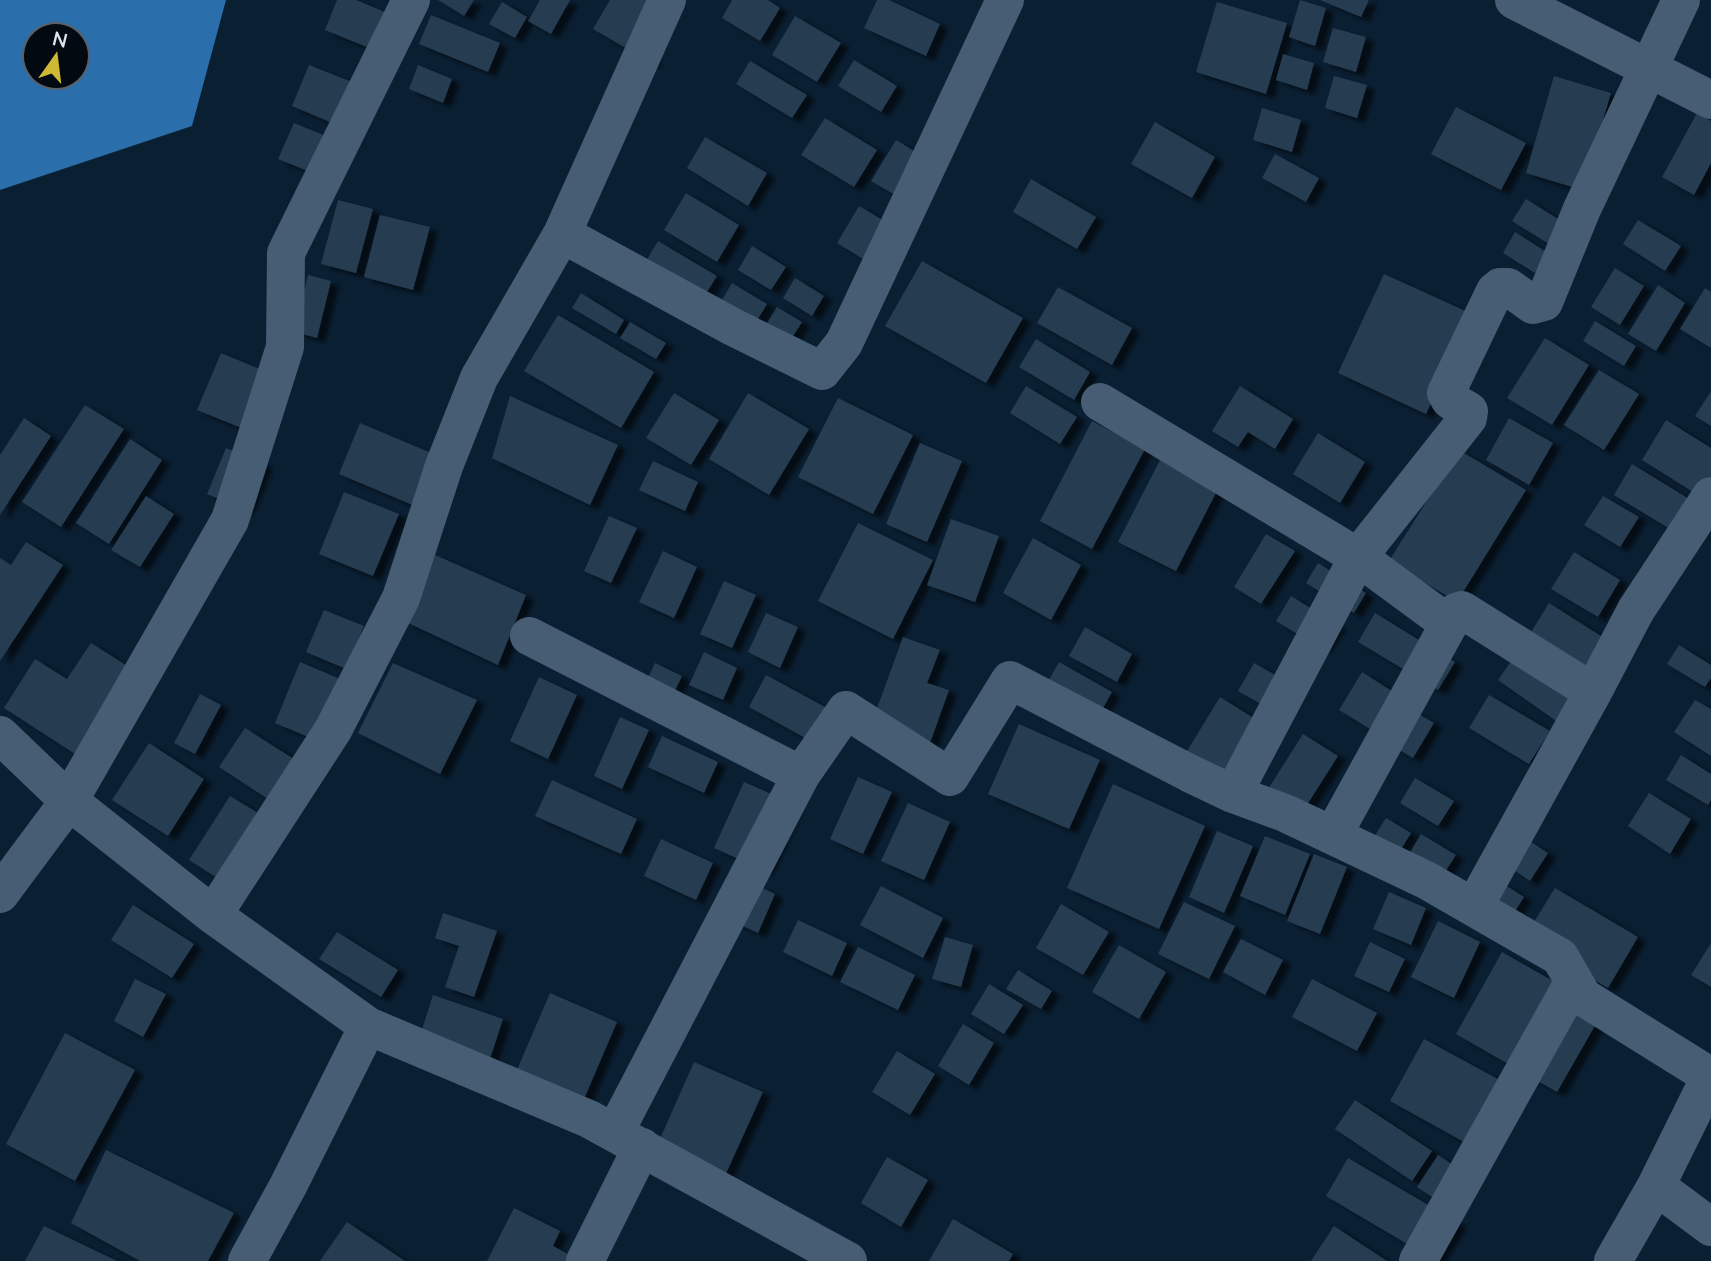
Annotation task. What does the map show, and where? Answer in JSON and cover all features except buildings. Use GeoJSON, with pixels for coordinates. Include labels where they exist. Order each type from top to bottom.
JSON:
{"type":"FeatureCollection","features":[{"type":"Feature","properties":{"kind":"street"},"geometry":{"type":"LineString","coordinates":[[0,894],[69,801],[230,520],[285,347],[286,253],[411,0]]}},
{"type":"Feature","properties":{"kind":"street"},"geometry":{"type":"LineString","coordinates":[[214,915],[333,730],[401,598],[444,466],[478,378],[562,234],[667,0]]}},
{"type":"Feature","properties":{"kind":"street"},"geometry":{"type":"LineString","coordinates":[[562,234],[733,327],[821,371],[844,343],[1005,0]]}},
{"type":"Feature","properties":{"kind":"street"},"geometry":{"type":"LineString","coordinates":[[1514,0],[1711,100]]}},
{"type":"Feature","properties":{"kind":"street"},"geometry":{"type":"LineString","coordinates":[[1233,793],[1358,556],[1469,415],[1469,411],[1450,400],[1446,393],[1495,291],[1500,287],[1508,287],[1533,305],[1544,302],[1582,209],[1681,0]]}},
{"type":"Feature","properties":{"kind":"street"},"geometry":{"type":"LineString","coordinates":[[1100,402],[1358,556],[1449,624]]}},
{"type":"Feature","properties":{"kind":"street"},"geometry":{"type":"LineString","coordinates":[[1474,907],[1636,610],[1711,496]]}},
{"type":"Feature","properties":{"kind":"street"},"geometry":{"type":"LineString","coordinates":[[1333,835],[1456,612],[1462,610],[1593,692]]}},
{"type":"Feature","properties":{"kind":"street"},"geometry":{"type":"LineString","coordinates":[[529,636],[801,775]]}},
{"type":"Feature","properties":{"kind":"street"},"geometry":{"type":"LineString","coordinates":[[585,1261],[628,1140],[801,775],[846,710],[950,777],[1010,680],[1189,773],[1333,835],[1426,880],[1474,907],[1560,957],[1583,998],[1711,1075],[1656,1186],[1613,1261]]}},
{"type":"Feature","properties":{"kind":"street"},"geometry":{"type":"LineString","coordinates":[[0,734],[69,801],[214,915],[368,1026],[589,1119],[848,1261]]}},
{"type":"Feature","properties":{"kind":"street"},"geometry":{"type":"LineString","coordinates":[[1418,1261],[1574,981]]}},
{"type":"Feature","properties":{"kind":"street"},"geometry":{"type":"LineString","coordinates":[[247,1261],[288,1186],[368,1026]]}},
{"type":"Feature","properties":{"kind":"street"},"geometry":{"type":"LineString","coordinates":[[1656,1186],[1711,1227]]}},
{"type":"Feature","properties":{"kind":"water"},"geometry":{"type":"Polygon","coordinates":[[[0,0],[226,0],[192,126],[0,190],[0,0]]]}}]}
